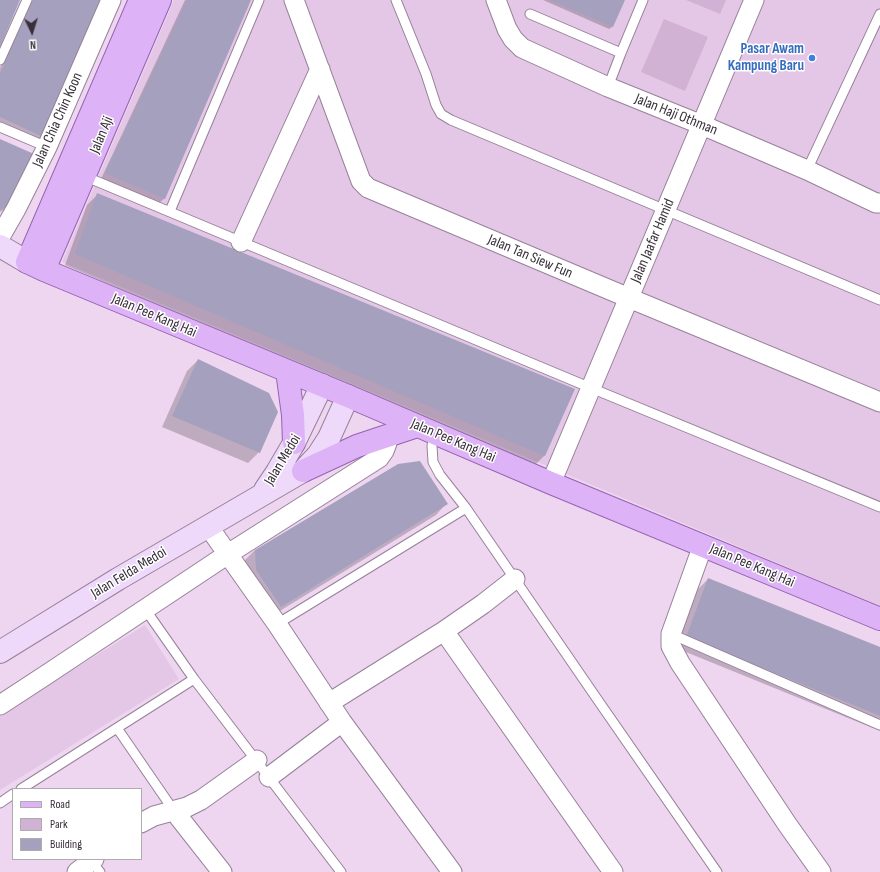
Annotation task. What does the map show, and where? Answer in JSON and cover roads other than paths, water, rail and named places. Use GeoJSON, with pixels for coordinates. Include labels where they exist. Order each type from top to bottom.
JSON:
{"type":"FeatureCollection","features":[{"type":"Feature","properties":{"kind":"main road","name":"Jalan Aji"},"geometry":{"type":"LineString","coordinates":[[36,266],[71,158],[140,0]]}},
{"type":"Feature","properties":{"kind":"main road","name":"Jalan Aji"},"geometry":{"type":"LineString","coordinates":[[36,266],[84,176],[160,0]]}},
{"type":"Feature","properties":{"kind":"main road"},"geometry":{"type":"LineString","coordinates":[[0,246],[36,266]]}},
{"type":"Feature","properties":{"kind":"main road","name":"Jalan Pee Kang Hai"},"geometry":{"type":"LineString","coordinates":[[36,266],[322,385],[551,483],[880,619]]}},
{"type":"Feature","properties":{"kind":"main road"},"geometry":{"type":"LineString","coordinates":[[287,371],[293,415],[294,443]]}},
{"type":"Feature","properties":{"kind":"main road","name":"Jalan Medoi"},"geometry":{"type":"LineString","coordinates":[[260,496],[278,472],[322,385]]}},
{"type":"Feature","properties":{"kind":"main road","name":"Jalan Medoi"},"geometry":{"type":"LineString","coordinates":[[260,496],[303,471],[318,455],[329,438],[348,396]]}},
{"type":"Feature","properties":{"kind":"main road"},"geometry":{"type":"LineString","coordinates":[[303,471],[357,446],[388,434],[426,430]]}},
{"type":"Feature","properties":{"kind":"main road","name":"Jalan Felda Medoi"},"geometry":{"type":"LineString","coordinates":[[0,652],[118,579],[260,496]]}},
{"type":"Feature","properties":{"kind":"street","name":"Jalan Chia Chin Koon"},"geometry":{"type":"LineString","coordinates":[[0,237],[16,209],[47,147],[112,0]]}},
{"type":"Feature","properties":{"kind":"street","name":"Jalan Tan Siew Fun"},"geometry":{"type":"LineString","coordinates":[[294,0],[361,181],[368,188],[880,402]]}},
{"type":"Feature","properties":{"kind":"street","name":"Jalan Haji Othman"},"geometry":{"type":"LineString","coordinates":[[496,0],[507,29],[513,39],[522,48],[608,87],[702,125],[807,170],[876,203],[880,203]]}},
{"type":"Feature","properties":{"kind":"street","name":"Jalan Jaafar Hamid"},"geometry":{"type":"LineString","coordinates":[[551,483],[754,0]]}},
{"type":"Feature","properties":{"kind":"street"},"geometry":{"type":"LineString","coordinates":[[241,242],[320,69]]}},
{"type":"Feature","properties":{"kind":"street"},"geometry":{"type":"LineString","coordinates":[[47,147],[71,158]]}},
{"type":"Feature","properties":{"kind":"street"},"geometry":{"type":"LineString","coordinates":[[0,705],[228,554],[379,458],[384,451],[388,434]]}},
{"type":"Feature","properties":{"kind":"street"},"geometry":{"type":"LineString","coordinates":[[208,526],[277,624],[342,722],[452,872]]}},
{"type":"Feature","properties":{"kind":"street"},"geometry":{"type":"LineString","coordinates":[[703,545],[671,634],[671,646],[680,663],[787,824],[821,872]]}},
{"type":"Feature","properties":{"kind":"street"},"geometry":{"type":"LineString","coordinates":[[329,703],[444,631],[483,604],[515,579]]}},
{"type":"Feature","properties":{"kind":"street"},"geometry":{"type":"LineString","coordinates":[[444,631],[613,872]]}},
{"type":"Feature","properties":{"kind":"street"},"geometry":{"type":"LineString","coordinates":[[268,777],[342,722]]}},
{"type":"Feature","properties":{"kind":"street"},"geometry":{"type":"LineString","coordinates":[[142,822],[154,816],[187,807],[201,800],[257,760]]}},
{"type":"Feature","properties":{"kind":"street"},"geometry":{"type":"LineString","coordinates":[[174,811],[222,872]]}},
{"type":"Feature","properties":{"kind":"lane"},"geometry":{"type":"LineString","coordinates":[[0,60],[27,0]]}},
{"type":"Feature","properties":{"kind":"lane"},"geometry":{"type":"LineString","coordinates":[[170,211],[259,0]]}},
{"type":"Feature","properties":{"kind":"lane"},"geometry":{"type":"LineString","coordinates":[[396,0],[426,74],[436,105],[441,114],[451,120],[880,300]]}},
{"type":"Feature","properties":{"kind":"lane"},"geometry":{"type":"LineString","coordinates":[[608,87],[643,0]]}},
{"type":"Feature","properties":{"kind":"lane"},"geometry":{"type":"LineString","coordinates":[[530,14],[621,53]]}},
{"type":"Feature","properties":{"kind":"lane"},"geometry":{"type":"LineString","coordinates":[[807,170],[880,14]]}},
{"type":"Feature","properties":{"kind":"lane"},"geometry":{"type":"LineString","coordinates":[[0,127],[47,147]]}},
{"type":"Feature","properties":{"kind":"lane"},"geometry":{"type":"LineString","coordinates":[[84,176],[880,507]]}},
{"type":"Feature","properties":{"kind":"lane"},"geometry":{"type":"LineString","coordinates":[[426,430],[432,446],[433,462],[440,475],[466,508],[717,872]]}},
{"type":"Feature","properties":{"kind":"lane"},"geometry":{"type":"LineString","coordinates":[[277,624],[466,508]]}},
{"type":"Feature","properties":{"kind":"lane"},"geometry":{"type":"LineString","coordinates":[[145,609],[194,679],[342,872]]}},
{"type":"Feature","properties":{"kind":"lane"},"geometry":{"type":"LineString","coordinates":[[671,634],[880,725]]}},
{"type":"Feature","properties":{"kind":"lane"},"geometry":{"type":"LineString","coordinates":[[23,788],[194,679]]}},
{"type":"Feature","properties":{"kind":"lane"},"geometry":{"type":"LineString","coordinates":[[118,728],[174,811]]}},
{"type":"Feature","properties":{"kind":"lane"},"geometry":{"type":"LineString","coordinates":[[0,803],[12,795]]}},
{"type":"Feature","properties":{"kind":"place","name":"Pasar Awam Kampung Baru"},"geometry":{"type":"Point","coordinates":[812,58]}}]}
